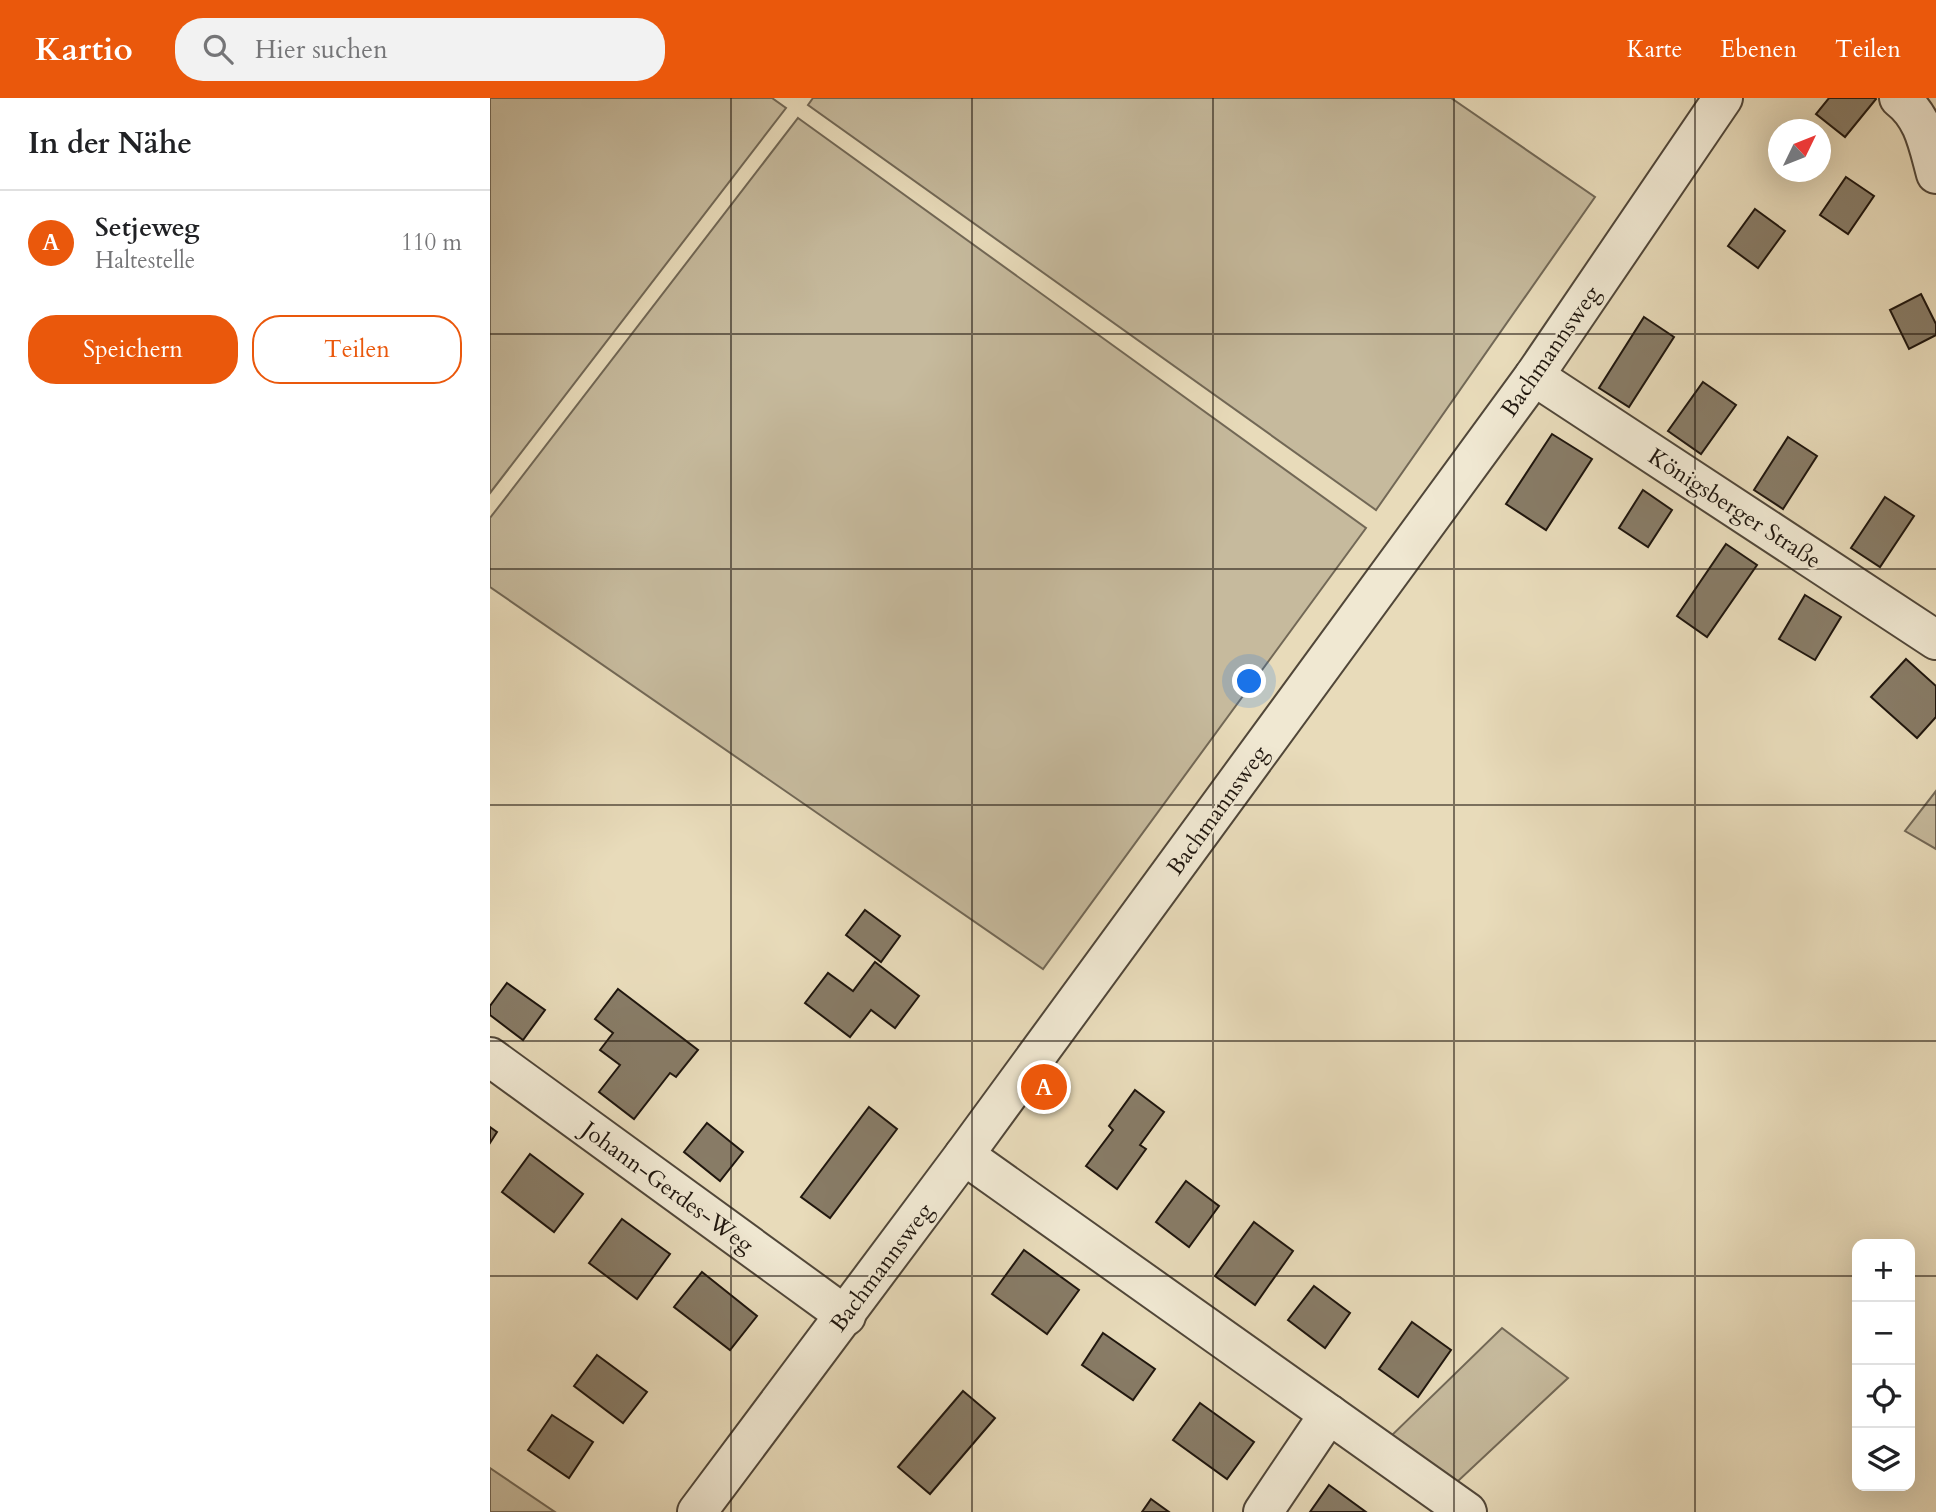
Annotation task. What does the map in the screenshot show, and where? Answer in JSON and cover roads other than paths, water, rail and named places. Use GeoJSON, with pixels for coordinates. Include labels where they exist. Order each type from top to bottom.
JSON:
{"type":"FeatureCollection","features":[{"type":"Feature","properties":{"kind":"street","name":"Bachmannsweg"},"geometry":{"type":"LineString","coordinates":[[698,1512],[964,1155],[1534,376],[1723,98]]}},
{"type":"Feature","properties":{"kind":"street"},"geometry":{"type":"LineString","coordinates":[[1899,98],[1922,124],[1936,174]]}},
{"type":"Feature","properties":{"kind":"street","name":"Königsberger Straße"},"geometry":{"type":"LineString","coordinates":[[1534,376],[1936,640]]}},
{"type":"Feature","properties":{"kind":"street","name":"Johann-Gerdes-Weg"},"geometry":{"type":"LineString","coordinates":[[490,1057],[846,1315]]}},
{"type":"Feature","properties":{"kind":"street"},"geometry":{"type":"LineString","coordinates":[[964,1155],[1467,1512]]}},
{"type":"Feature","properties":{"kind":"street"},"geometry":{"type":"LineString","coordinates":[[1263,1512],[1329,1414]]}},
{"type":"Feature","properties":{"kind":"place","name":"Setjeweg"},"geometry":{"type":"Point","coordinates":[1044,1087]}}]}
